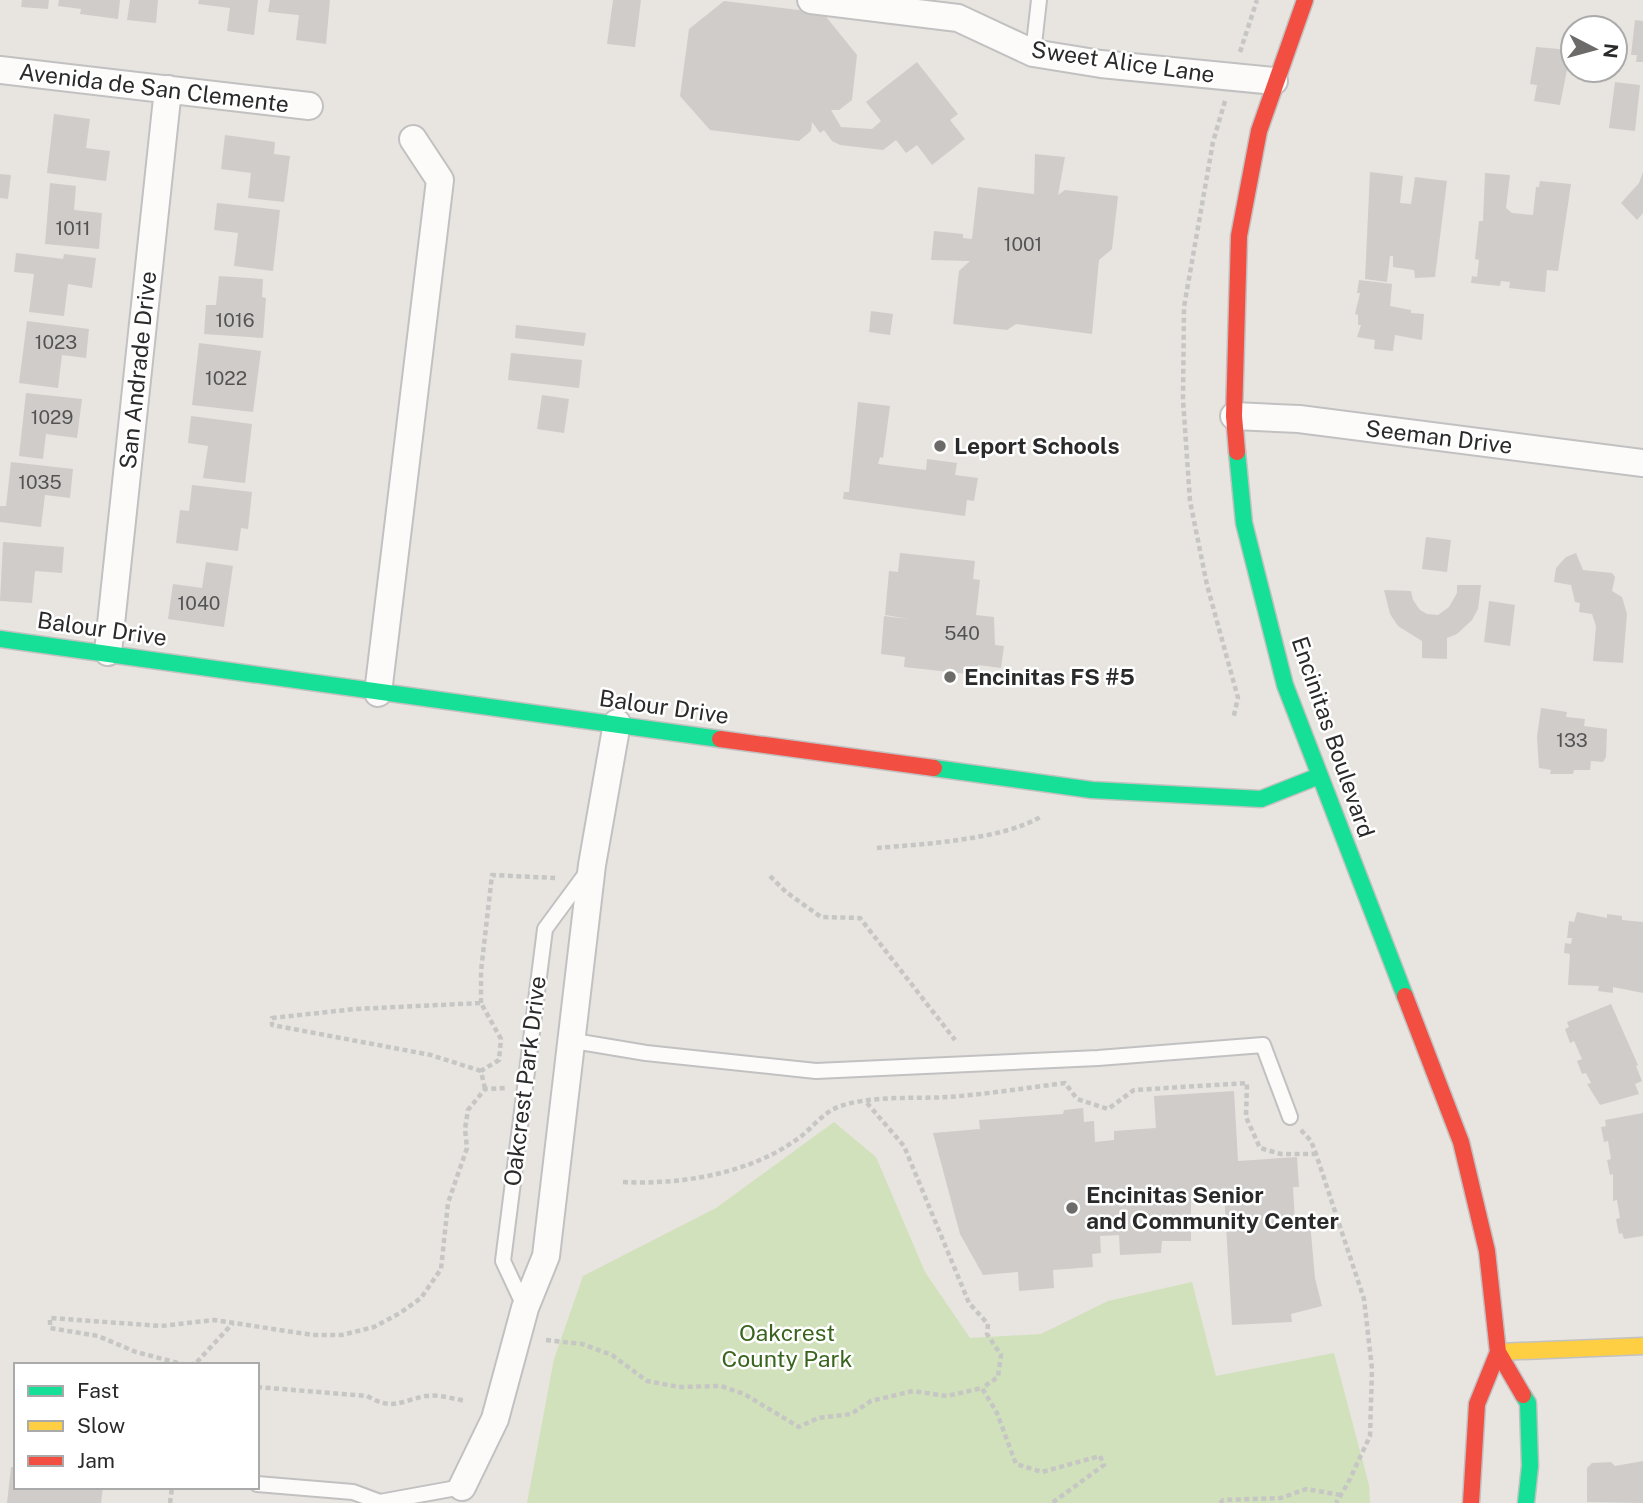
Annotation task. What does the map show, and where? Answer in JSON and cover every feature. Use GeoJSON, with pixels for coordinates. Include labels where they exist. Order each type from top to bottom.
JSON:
{"type":"FeatureCollection","features":[{"type":"Feature","properties":{"kind":"main road","name":"Encinitas Boulevard"},"geometry":{"type":"LineString","coordinates":[[1305,0],[1274,81],[1259,131],[1239,236],[1234,416],[1244,523],[1285,685],[1461,1142],[1487,1251],[1498,1352],[1528,1402],[1530,1466],[1526,1503]]}},
{"type":"Feature","properties":{"kind":"main road","name":"Balour Drive"},"geometry":{"type":"LineString","coordinates":[[0,639],[1091,790],[1261,799],[1319,776]]}},
{"type":"Feature","properties":{"kind":"main road"},"geometry":{"type":"LineString","coordinates":[[1498,1352],[1643,1346]]}},
{"type":"Feature","properties":{"kind":"main road","name":"Encinitas Boulevard"},"geometry":{"type":"LineString","coordinates":[[1471,1503],[1477,1404],[1498,1352]]}},
{"type":"Feature","properties":{"kind":"street","name":"Sweet Alice Lane"},"geometry":{"type":"LineString","coordinates":[[811,0],[958,18],[1033,53],[1101,64],[1274,81]]}},
{"type":"Feature","properties":{"kind":"street","name":"Avenida de San Clemente"},"geometry":{"type":"LineString","coordinates":[[0,70],[309,106]]}},
{"type":"Feature","properties":{"kind":"street","name":"San Andrade Drive"},"geometry":{"type":"LineString","coordinates":[[107,652],[168,89]]}},
{"type":"Feature","properties":{"kind":"street"},"geometry":{"type":"LineString","coordinates":[[378,693],[440,180],[413,139]]}},
{"type":"Feature","properties":{"kind":"street","name":"Seeman Drive"},"geometry":{"type":"LineString","coordinates":[[1234,416],[1298,419],[1643,463]]}},
{"type":"Feature","properties":{"kind":"street","name":"Oakcrest Park Drive"},"geometry":{"type":"LineString","coordinates":[[462,1487],[495,1419],[525,1308],[546,1256],[592,865],[617,723]]}},
{"type":"Feature","properties":{"kind":"lane"},"geometry":{"type":"LineString","coordinates":[[1033,53],[1039,0]]}},
{"type":"Feature","properties":{"kind":"lane","name":"Oakcrest Park Drive"},"geometry":{"type":"LineString","coordinates":[[525,1308],[503,1261],[545,929],[592,865]]}},
{"type":"Feature","properties":{"kind":"lane"},"geometry":{"type":"LineString","coordinates":[[573,1041],[646,1053],[816,1071],[1098,1058],[1263,1045],[1290,1117]]}},
{"type":"Feature","properties":{"kind":"lane"},"geometry":{"type":"LineString","coordinates":[[259,1484],[353,1492],[380,1502],[462,1487]]}},
{"type":"Feature","properties":{"kind":"path"},"geometry":{"type":"LineString","coordinates":[[877,848],[928,844],[1026,826],[1052,810]]}},
{"type":"Feature","properties":{"kind":"path"},"geometry":{"type":"LineString","coordinates":[[481,1003],[355,1009],[272,1018],[272,1025],[431,1055],[481,1071],[499,1060],[501,1039],[481,1003],[481,971],[492,875],[555,878]]}},
{"type":"Feature","properties":{"kind":"path"},"geometry":{"type":"LineString","coordinates":[[770,876],[786,892],[821,917],[860,918],[955,1040]]}},
{"type":"Feature","properties":{"kind":"path"},"geometry":{"type":"LineString","coordinates":[[481,1071],[485,1089]]}},
{"type":"Feature","properties":{"kind":"path"},"geometry":{"type":"LineString","coordinates":[[623,1182],[657,1184],[716,1174],[764,1157],[795,1141],[836,1108],[866,1102],[953,1096],[1065,1083],[1077,1099],[1108,1109],[1134,1090],[1247,1083],[1246,1117],[1260,1148],[1281,1154],[1316,1154]]}},
{"type":"Feature","properties":{"kind":"path"},"geometry":{"type":"LineString","coordinates":[[180,1363],[136,1352],[98,1336],[50,1328],[50,1318],[161,1326],[214,1320],[313,1335],[342,1335],[374,1327],[421,1298],[441,1269],[448,1203],[467,1148],[465,1129],[468,1110],[485,1089],[510,1088]]}},
{"type":"Feature","properties":{"kind":"path"},"geometry":{"type":"LineString","coordinates":[[546,1340],[582,1344],[612,1355],[647,1381],[678,1387],[722,1386],[744,1394],[799,1427],[818,1418],[851,1414],[872,1401],[913,1391],[947,1396],[982,1388],[998,1377],[1001,1355],[987,1334],[988,1324],[969,1303],[904,1146],[866,1102]]}},
{"type":"Feature","properties":{"kind":"path"},"geometry":{"type":"LineString","coordinates":[[1290,1117],[1311,1141],[1364,1299],[1372,1369],[1370,1436],[1336,1503]]}},
{"type":"Feature","properties":{"kind":"path"},"geometry":{"type":"LineString","coordinates":[[196,1363],[234,1322]]}},
{"type":"Feature","properties":{"kind":"path"},"geometry":{"type":"LineString","coordinates":[[259,1387],[367,1396],[383,1405],[402,1404],[429,1395],[466,1401]]}},
{"type":"Feature","properties":{"kind":"path"},"geometry":{"type":"LineString","coordinates":[[982,1388],[997,1413],[1016,1464],[1042,1472],[1100,1455],[1104,1465],[1052,1503]]}},
{"type":"Feature","properties":{"kind":"path"},"geometry":{"type":"LineString","coordinates":[[1220,1503],[1223,1500],[1281,1499],[1306,1489],[1341,1495]]}},
{"type":"Feature","properties":{"kind":"green space","name":"Oakcrest County Park"},"geometry":{"type":"Polygon","coordinates":[[[834,1122],[876,1157],[925,1272],[970,1338],[1041,1334],[1108,1301],[1192,1282],[1216,1376],[1334,1353],[1369,1485],[1370,1503],[527,1503],[554,1359],[583,1276],[716,1208],[834,1122]]]}},
{"type":"Feature","properties":{"kind":"building"},"geometry":{"type":"Polygon","coordinates":[[[22,0],[49,0],[48,9],[21,7],[22,0]]]}},
{"type":"Feature","properties":{"kind":"building"},"geometry":{"type":"Polygon","coordinates":[[[59,0],[120,0],[118,19],[80,14],[81,9],[58,6],[59,0]]]}},
{"type":"Feature","properties":{"kind":"building"},"geometry":{"type":"Polygon","coordinates":[[[130,0],[158,0],[156,23],[127,20],[130,0]]]}},
{"type":"Feature","properties":{"kind":"building"},"geometry":{"type":"Polygon","coordinates":[[[199,0],[258,0],[254,35],[227,31],[230,8],[198,4],[199,0]]]}},
{"type":"Feature","properties":{"kind":"building"},"geometry":{"type":"Polygon","coordinates":[[[270,0],[330,0],[326,44],[296,40],[299,15],[268,12],[270,0]]]}},
{"type":"Feature","properties":{"kind":"building"},"geometry":{"type":"Polygon","coordinates":[[[613,0],[641,0],[635,47],[607,44],[613,0]]]}},
{"type":"Feature","properties":{"kind":"building"},"geometry":{"type":"Polygon","coordinates":[[[724,1],[823,13],[857,55],[852,100],[839,110],[831,110],[841,127],[872,129],[881,121],[866,102],[917,62],[958,114],[950,120],[965,139],[932,165],[917,145],[906,153],[896,140],[883,150],[840,145],[832,141],[824,130],[820,133],[812,122],[811,131],[799,141],[710,130],[680,96],[689,29],[724,1]]]}},
{"type":"Feature","properties":{"kind":"building"},"geometry":{"type":"Polygon","coordinates":[[[1635,20],[1643,21],[1643,62],[1636,62],[1637,55],[1631,55],[1635,20]]]}},
{"type":"Feature","properties":{"kind":"building"},"geometry":{"type":"Polygon","coordinates":[[[1536,47],[1559,49],[1559,84],[1564,84],[1560,105],[1534,101],[1537,85],[1530,84],[1536,47]]]}},
{"type":"Feature","properties":{"kind":"building"},"geometry":{"type":"Polygon","coordinates":[[[1615,84],[1640,85],[1635,131],[1609,128],[1615,84]]]}},
{"type":"Feature","properties":{"kind":"building"},"geometry":{"type":"Polygon","coordinates":[[[54,114],[90,119],[86,148],[110,151],[106,181],[47,173],[54,114]]]}},
{"type":"Feature","properties":{"kind":"building"},"geometry":{"type":"Polygon","coordinates":[[[225,135],[275,142],[274,154],[290,156],[284,202],[248,198],[251,173],[221,169],[225,135]]]}},
{"type":"Feature","properties":{"kind":"building"},"geometry":{"type":"Polygon","coordinates":[[[1035,154],[1065,157],[1058,195],[1065,190],[1118,196],[1112,249],[1099,260],[1092,334],[1016,324],[1007,330],[953,324],[959,271],[970,261],[931,260],[934,231],[963,234],[963,238],[972,239],[978,187],[1034,194],[1035,154]]]}},
{"type":"Feature","properties":{"kind":"building"},"geometry":{"type":"Polygon","coordinates":[[[1370,172],[1403,176],[1400,203],[1411,204],[1415,177],[1447,181],[1435,277],[1415,278],[1414,270],[1393,267],[1393,256],[1390,256],[1387,282],[1365,279],[1370,172]]]}},
{"type":"Feature","properties":{"kind":"building"},"geometry":{"type":"Polygon","coordinates":[[[1643,172],[1643,213],[1637,220],[1621,203],[1639,183],[1643,172]]]}},
{"type":"Feature","properties":{"kind":"building"},"geometry":{"type":"Polygon","coordinates":[[[1485,173],[1510,175],[1506,208],[1512,213],[1533,215],[1536,187],[1539,187],[1540,181],[1571,184],[1558,271],[1547,270],[1545,292],[1509,288],[1510,282],[1501,281],[1500,286],[1471,283],[1472,276],[1477,277],[1479,260],[1475,259],[1479,221],[1483,221],[1485,173]]]}},
{"type":"Feature","properties":{"kind":"building"},"geometry":{"type":"Polygon","coordinates":[[[0,174],[11,175],[8,199],[0,198],[0,174]]]}},
{"type":"Feature","properties":{"kind":"building"},"geometry":{"type":"Polygon","coordinates":[[[50,183],[76,186],[74,210],[102,213],[99,249],[45,244],[50,183]]]}},
{"type":"Feature","properties":{"kind":"building"},"geometry":{"type":"Polygon","coordinates":[[[217,203],[280,210],[273,271],[234,266],[238,233],[214,230],[217,203]]]}},
{"type":"Feature","properties":{"kind":"building"},"geometry":{"type":"Polygon","coordinates":[[[16,253],[63,259],[64,254],[96,258],[92,288],[68,284],[64,316],[29,312],[34,274],[14,272],[16,253]]]}},
{"type":"Feature","properties":{"kind":"building"},"geometry":{"type":"Polygon","coordinates":[[[219,276],[263,279],[262,297],[266,298],[263,338],[204,334],[206,305],[216,305],[219,276]]]}},
{"type":"Feature","properties":{"kind":"building"},"geometry":{"type":"Polygon","coordinates":[[[1359,280],[1392,284],[1390,306],[1424,314],[1422,340],[1395,335],[1393,351],[1374,349],[1375,340],[1357,337],[1361,325],[1358,325],[1358,315],[1355,314],[1360,293],[1357,293],[1359,280]]]}},
{"type":"Feature","properties":{"kind":"building"},"geometry":{"type":"Polygon","coordinates":[[[871,311],[893,314],[890,335],[869,332],[871,311]]]}},
{"type":"Feature","properties":{"kind":"building"},"geometry":{"type":"Polygon","coordinates":[[[27,321],[89,329],[86,358],[62,355],[58,388],[19,383],[27,321]]]}},
{"type":"Feature","properties":{"kind":"building"},"geometry":{"type":"Polygon","coordinates":[[[516,325],[586,333],[584,346],[515,338],[516,325]]]}},
{"type":"Feature","properties":{"kind":"building"},"geometry":{"type":"Polygon","coordinates":[[[199,343],[261,351],[253,412],[192,405],[199,343]]]}},
{"type":"Feature","properties":{"kind":"building"},"geometry":{"type":"Polygon","coordinates":[[[511,353],[582,360],[579,388],[508,380],[511,353]]]}},
{"type":"Feature","properties":{"kind":"building"},"geometry":{"type":"Polygon","coordinates":[[[26,393],[82,399],[77,438],[46,434],[43,459],[19,456],[26,393]]]}},
{"type":"Feature","properties":{"kind":"building"},"geometry":{"type":"Polygon","coordinates":[[[542,395],[569,399],[564,433],[537,429],[542,395]]]}},
{"type":"Feature","properties":{"kind":"building"},"geometry":{"type":"Polygon","coordinates":[[[858,402],[890,406],[883,458],[880,457],[878,464],[926,470],[927,459],[957,463],[955,475],[978,478],[974,501],[967,500],[965,516],[843,499],[844,492],[849,492],[858,402]]]}},
{"type":"Feature","properties":{"kind":"building"},"geometry":{"type":"Polygon","coordinates":[[[191,416],[252,424],[245,483],[203,478],[208,446],[188,443],[191,416]]]}},
{"type":"Feature","properties":{"kind":"building"},"geometry":{"type":"Polygon","coordinates":[[[11,462],[73,469],[70,498],[45,495],[41,527],[0,522],[0,506],[6,506],[11,462]]]}},
{"type":"Feature","properties":{"kind":"building"},"geometry":{"type":"Polygon","coordinates":[[[192,485],[252,492],[248,529],[241,528],[238,551],[176,543],[180,510],[189,511],[192,485]]]}},
{"type":"Feature","properties":{"kind":"building"},"geometry":{"type":"Polygon","coordinates":[[[1426,537],[1451,540],[1447,572],[1422,569],[1426,537]]]}},
{"type":"Feature","properties":{"kind":"building"},"geometry":{"type":"Polygon","coordinates":[[[3,542],[64,547],[62,573],[35,571],[32,603],[0,601],[3,542]]]}},
{"type":"Feature","properties":{"kind":"building"},"geometry":{"type":"Polygon","coordinates":[[[900,553],[975,561],[973,579],[980,580],[976,615],[994,617],[995,645],[1004,646],[1001,668],[978,665],[977,675],[904,667],[905,657],[881,654],[884,616],[909,619],[885,615],[889,571],[898,572],[900,553]]]}},
{"type":"Feature","properties":{"kind":"building"},"geometry":{"type":"Polygon","coordinates":[[[1576,553],[1583,570],[1612,573],[1615,577],[1612,591],[1622,597],[1627,614],[1623,663],[1593,661],[1596,626],[1592,614],[1579,612],[1580,603],[1575,602],[1571,585],[1554,582],[1556,568],[1566,557],[1576,553]]]}},
{"type":"Feature","properties":{"kind":"building"},"geometry":{"type":"Polygon","coordinates":[[[206,562],[233,566],[224,627],[168,619],[173,584],[202,588],[206,562]]]}},
{"type":"Feature","properties":{"kind":"building"},"geometry":{"type":"Polygon","coordinates":[[[1457,585],[1481,585],[1478,609],[1472,620],[1457,634],[1447,638],[1447,659],[1422,658],[1422,641],[1398,626],[1390,614],[1384,590],[1411,591],[1420,610],[1438,615],[1449,607],[1457,593],[1457,585]]]}},
{"type":"Feature","properties":{"kind":"building"},"geometry":{"type":"Polygon","coordinates":[[[1489,601],[1515,605],[1510,646],[1484,642],[1489,601]]]}},
{"type":"Feature","properties":{"kind":"building"},"geometry":{"type":"Polygon","coordinates":[[[1541,708],[1567,712],[1566,717],[1585,719],[1584,726],[1607,729],[1606,757],[1603,762],[1591,761],[1590,770],[1574,770],[1573,774],[1550,774],[1551,770],[1539,768],[1537,737],[1541,708]]]}},
{"type":"Feature","properties":{"kind":"building"},"geometry":{"type":"Polygon","coordinates":[[[1577,912],[1607,918],[1607,914],[1622,916],[1622,920],[1643,922],[1643,993],[1613,987],[1613,993],[1598,991],[1599,986],[1568,985],[1570,954],[1564,953],[1565,943],[1571,944],[1572,938],[1567,938],[1569,921],[1574,922],[1577,912]]]}},
{"type":"Feature","properties":{"kind":"building"},"geometry":{"type":"Polygon","coordinates":[[[1611,1004],[1638,1065],[1636,1066],[1642,1081],[1635,1084],[1639,1094],[1600,1105],[1587,1084],[1591,1083],[1586,1073],[1582,1074],[1577,1061],[1582,1059],[1574,1041],[1570,1043],[1565,1029],[1569,1027],[1567,1022],[1611,1004]]]}},
{"type":"Feature","properties":{"kind":"building","name":"Encinitas Senior and Community Center"},"geometry":{"type":"Polygon","coordinates":[[[1234,1091],[1238,1161],[1297,1157],[1299,1187],[1293,1187],[1295,1223],[1310,1222],[1315,1278],[1322,1306],[1291,1314],[1292,1322],[1232,1325],[1224,1193],[1191,1194],[1191,1241],[1162,1241],[1161,1253],[1120,1255],[1119,1235],[1100,1236],[1101,1253],[1092,1254],[1093,1267],[1053,1270],[1054,1288],[1019,1291],[1018,1272],[983,1275],[960,1234],[933,1133],[980,1129],[979,1120],[1063,1114],[1064,1110],[1083,1108],[1084,1122],[1094,1121],[1095,1142],[1114,1140],[1114,1131],[1156,1128],[1154,1096],[1234,1091]]]}},
{"type":"Feature","properties":{"kind":"building"},"geometry":{"type":"Polygon","coordinates":[[[1643,1113],[1643,1236],[1624,1239],[1622,1233],[1619,1234],[1616,1219],[1620,1218],[1617,1200],[1613,1201],[1613,1174],[1610,1175],[1607,1160],[1611,1159],[1608,1141],[1604,1142],[1601,1127],[1606,1126],[1605,1120],[1643,1113]]]}},
{"type":"Feature","properties":{"kind":"building"},"geometry":{"type":"Polygon","coordinates":[[[1643,1461],[1643,1503],[1587,1502],[1587,1468],[1592,1463],[1611,1462],[1615,1466],[1643,1461]]]}},
{"type":"Feature","properties":{"kind":"building"},"geometry":{"type":"Polygon","coordinates":[[[11,1467],[14,1467],[14,1489],[103,1489],[101,1503],[7,1503],[11,1467]]]}},
{"type":"Feature","properties":{"kind":"traffic: fast"},"geometry":{"type":"LineString","coordinates":[[1237,452],[1244,523],[1285,685],[1405,996]]}},
{"type":"Feature","properties":{"kind":"traffic: fast"},"geometry":{"type":"LineString","coordinates":[[0,639],[720,739]]}},
{"type":"Feature","properties":{"kind":"traffic: fast"},"geometry":{"type":"LineString","coordinates":[[934,768],[1092,790],[1261,799],[1319,776]]}},
{"type":"Feature","properties":{"kind":"traffic: fast"},"geometry":{"type":"LineString","coordinates":[[1523,1395],[1528,1403],[1530,1466],[1526,1503]]}},
{"type":"Feature","properties":{"kind":"traffic: slow"},"geometry":{"type":"LineString","coordinates":[[1498,1352],[1643,1346]]}},
{"type":"Feature","properties":{"kind":"traffic: jam"},"geometry":{"type":"LineString","coordinates":[[1237,452],[1234,416],[1239,236],[1259,131],[1305,0]]}},
{"type":"Feature","properties":{"kind":"traffic: jam"},"geometry":{"type":"LineString","coordinates":[[720,739],[934,768]]}},
{"type":"Feature","properties":{"kind":"traffic: jam"},"geometry":{"type":"LineString","coordinates":[[1405,996],[1461,1142],[1487,1251],[1498,1352],[1523,1395]]}},
{"type":"Feature","properties":{"kind":"traffic: jam"},"geometry":{"type":"LineString","coordinates":[[1471,1503],[1477,1404],[1498,1352]]}},
{"type":"Feature","properties":{"kind":"place","name":"Leport Schools"},"geometry":{"type":"Point","coordinates":[940,446]}},
{"type":"Feature","properties":{"kind":"place","name":"Encinitas FS #5"},"geometry":{"type":"Point","coordinates":[950,677]}},
{"type":"Feature","properties":{"kind":"place","name":"Encinitas Senior and Community Center"},"geometry":{"type":"Point","coordinates":[1072,1208]}}]}
